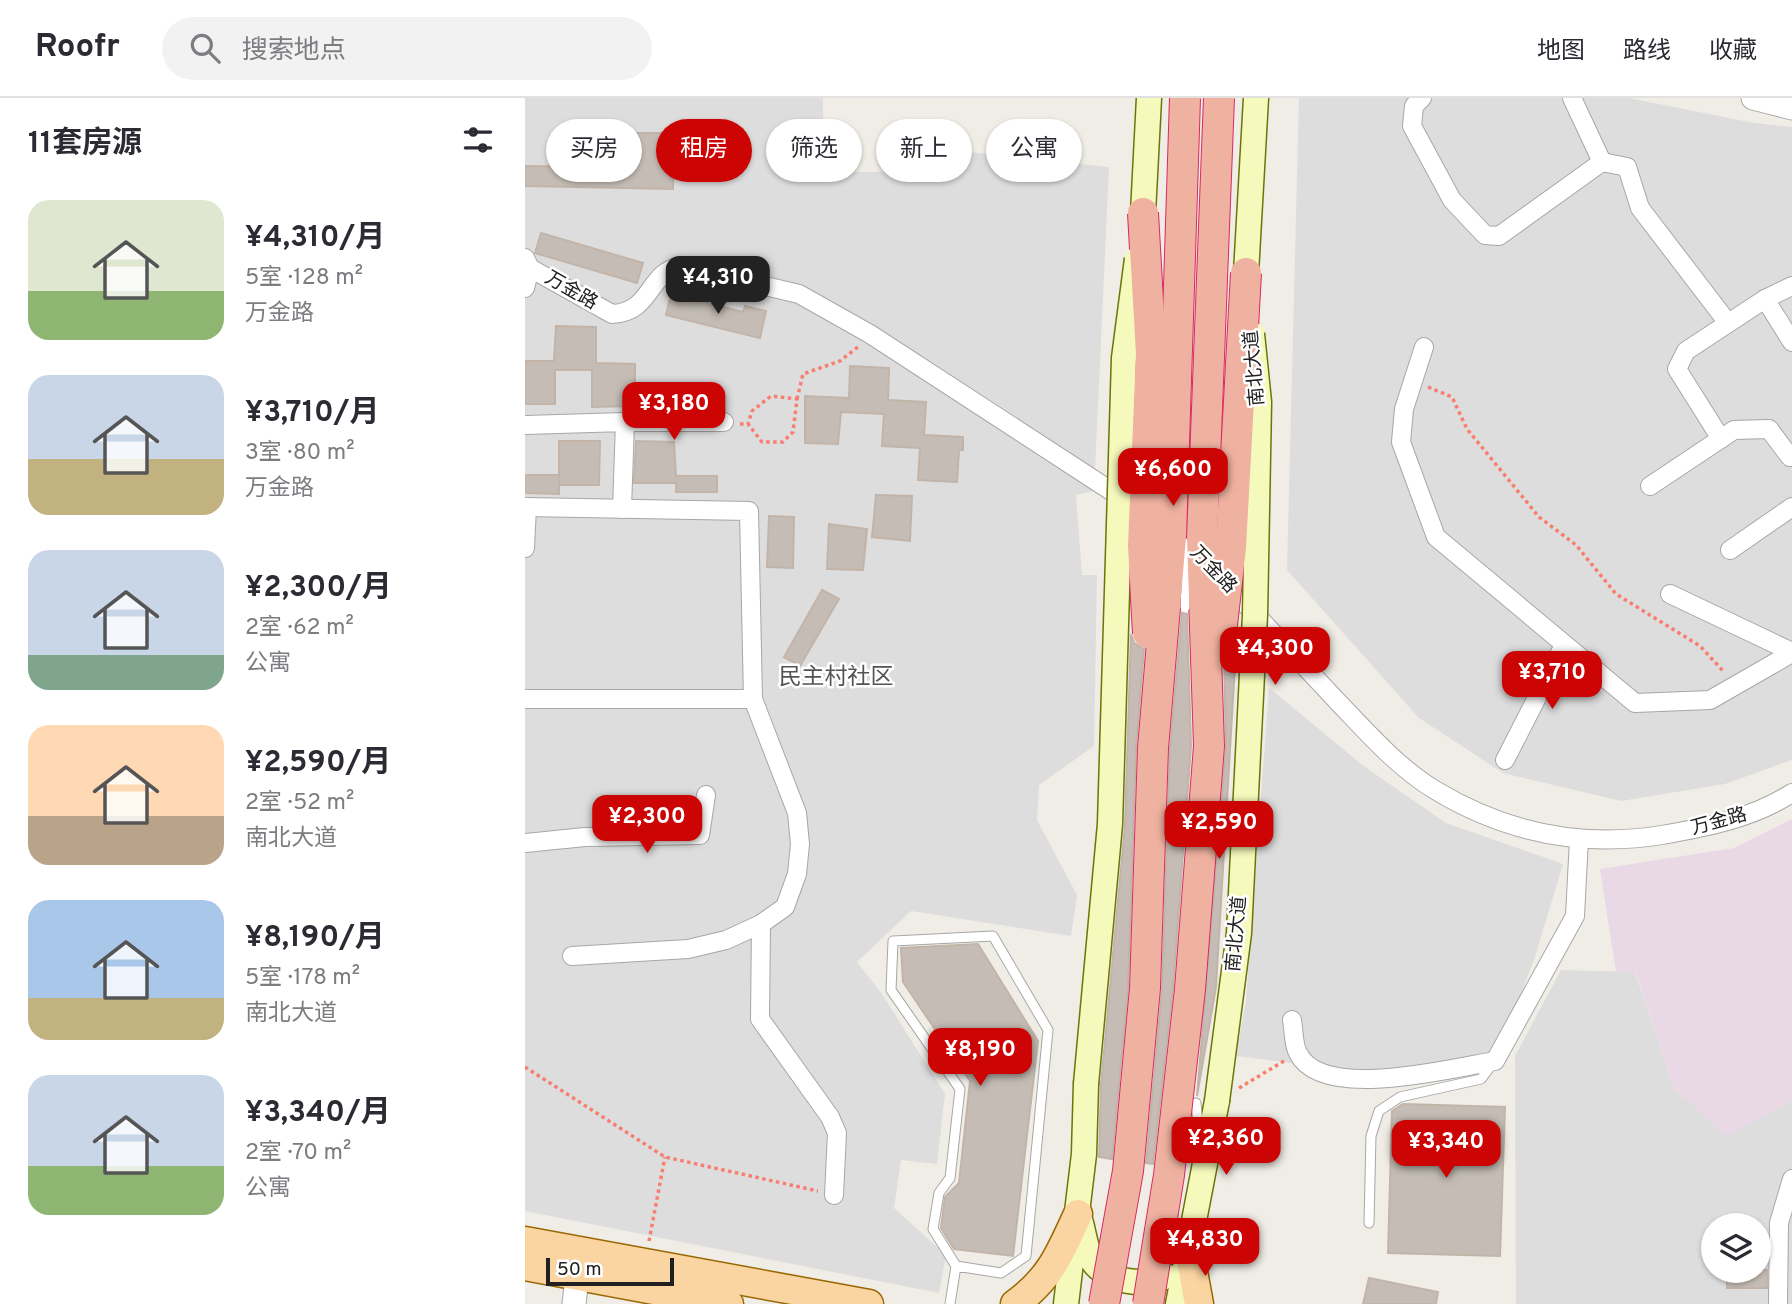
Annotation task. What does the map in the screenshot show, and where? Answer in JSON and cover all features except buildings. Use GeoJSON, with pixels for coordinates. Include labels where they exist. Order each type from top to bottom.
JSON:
{"type":"FeatureCollection","features":[{"type":"Feature","properties":{"kind":"highway"},"geometry":{"type":"LineString","coordinates":[[1104,1304],[1128,1171],[1145,988],[1153,748],[1171,537],[1185,98]]}},
{"type":"Feature","properties":{"kind":"highway"},"geometry":{"type":"LineString","coordinates":[[1209,746],[1202,538],[1219,98]]}},
{"type":"Feature","properties":{"kind":"highway"},"geometry":{"type":"LineString","coordinates":[[1143,213],[1151,354],[1143,546],[1153,748]]}},
{"type":"Feature","properties":{"kind":"highway"},"geometry":{"type":"LineString","coordinates":[[1148,1304],[1172,1149],[1190,989],[1209,746],[1231,547],[1246,273]]}},
{"type":"Feature","properties":{"kind":"main road"},"geometry":{"type":"LineString","coordinates":[[1066,1304],[1092,1084],[1109,824],[1124,358],[1143,213],[1149,98]]}},
{"type":"Feature","properties":{"kind":"main road","name":"南北大道"},"geometry":{"type":"LineString","coordinates":[[1178,1304],[1203,1175],[1207,1102],[1239,933],[1255,615],[1259,402],[1246,273],[1257,101]]}},
{"type":"Feature","properties":{"kind":"main road"},"geometry":{"type":"LineString","coordinates":[[1078,1214],[1092,1260],[1118,1278],[1137,1283],[1157,1282],[1172,1272],[1188,1244]]}},
{"type":"Feature","properties":{"kind":"main road"},"geometry":{"type":"LineString","coordinates":[[1015,1304],[1038,1288],[1056,1260],[1078,1214]]}},
{"type":"Feature","properties":{"kind":"main road"},"geometry":{"type":"LineString","coordinates":[[525,1241],[578,1264],[729,1304]]}},
{"type":"Feature","properties":{"kind":"main road"},"geometry":{"type":"LineString","coordinates":[[1188,1244],[1199,1304]]}},
{"type":"Feature","properties":{"kind":"main road"},"geometry":{"type":"LineString","coordinates":[[525,1266],[645,1263],[869,1304]]}},
{"type":"Feature","properties":{"kind":"street"},"geometry":{"type":"LineString","coordinates":[[1422,98],[1414,106],[1412,126],[1453,200],[1485,235],[1499,236],[1602,162],[1627,167],[1640,208],[1728,323]]}},
{"type":"Feature","properties":{"kind":"street"},"geometry":{"type":"LineString","coordinates":[[1572,98],[1602,162]]}},
{"type":"Feature","properties":{"kind":"street"},"geometry":{"type":"LineString","coordinates":[[1753,98],[1792,108]]}},
{"type":"Feature","properties":{"kind":"street"},"geometry":{"type":"LineString","coordinates":[[525,288],[527,263]]}},
{"type":"Feature","properties":{"kind":"street","name":"万金路"},"geometry":{"type":"LineString","coordinates":[[527,263],[612,314],[625,313],[641,305],[670,268],[692,267],[799,294],[870,334],[1184,537],[1387,753],[1425,782],[1495,819],[1556,838],[1625,841],[1703,828],[1769,807],[1792,793]]}},
{"type":"Feature","properties":{"kind":"street"},"geometry":{"type":"LineString","coordinates":[[1721,439],[1677,369],[1686,351],[1765,299],[1792,286]]}},
{"type":"Feature","properties":{"kind":"street"},"geometry":{"type":"LineString","coordinates":[[1765,299],[1792,342]]}},
{"type":"Feature","properties":{"kind":"street"},"geometry":{"type":"LineString","coordinates":[[1424,347],[1404,409],[1401,442],[1436,537],[1564,645],[1635,703],[1710,700],[1792,652]]}},
{"type":"Feature","properties":{"kind":"street"},"geometry":{"type":"LineString","coordinates":[[622,509],[625,422]]}},
{"type":"Feature","properties":{"kind":"street"},"geometry":{"type":"LineString","coordinates":[[525,425],[724,422]]}},
{"type":"Feature","properties":{"kind":"street"},"geometry":{"type":"LineString","coordinates":[[1650,486],[1734,430],[1769,429],[1790,457]]}},
{"type":"Feature","properties":{"kind":"street"},"geometry":{"type":"LineString","coordinates":[[525,548],[526,507],[750,511],[753,699],[797,813],[800,844],[797,874],[785,906],[761,924],[726,940],[688,949],[572,956]]}},
{"type":"Feature","properties":{"kind":"street"},"geometry":{"type":"LineString","coordinates":[[1730,550],[1792,507]]}},
{"type":"Feature","properties":{"kind":"street"},"geometry":{"type":"LineString","coordinates":[[1670,594],[1792,652]]}},
{"type":"Feature","properties":{"kind":"street"},"geometry":{"type":"LineString","coordinates":[[1505,760],[1564,645]]}},
{"type":"Feature","properties":{"kind":"street"},"geometry":{"type":"LineString","coordinates":[[525,699],[753,699]]}},
{"type":"Feature","properties":{"kind":"street"},"geometry":{"type":"LineString","coordinates":[[525,843],[585,837],[700,835],[706,795]]}},
{"type":"Feature","properties":{"kind":"street"},"geometry":{"type":"LineString","coordinates":[[1292,1020],[1298,1053],[1319,1074],[1374,1080],[1495,1061],[1575,916],[1579,839]]}},
{"type":"Feature","properties":{"kind":"street"},"geometry":{"type":"LineString","coordinates":[[761,924],[760,1018],[837,1133],[834,1195]]}},
{"type":"Feature","properties":{"kind":"street"},"geometry":{"type":"LineString","coordinates":[[1778,1304],[1779,1223],[1792,1178]]}},
{"type":"Feature","properties":{"kind":"street"},"geometry":{"type":"LineString","coordinates":[[574,1304],[578,1264]]}},
{"type":"Feature","properties":{"kind":"lane"},"geometry":{"type":"LineString","coordinates":[[1207,125],[1208,98]]}},
{"type":"Feature","properties":{"kind":"lane"},"geometry":{"type":"LineString","coordinates":[[1181,607],[1184,537]]}},
{"type":"Feature","properties":{"kind":"lane"},"geometry":{"type":"LineString","coordinates":[[950,1304],[956,1266],[933,1229],[939,1193],[950,1178],[960,1089],[891,990],[893,941],[993,936],[1048,1030],[1026,1256],[1001,1273],[956,1266]]}},
{"type":"Feature","properties":{"kind":"lane"},"geometry":{"type":"LineString","coordinates":[[1369,1223],[1371,1136],[1379,1111],[1400,1097],[1481,1080],[1495,1061]]}},
{"type":"Feature","properties":{"kind":"path"},"geometry":{"type":"LineString","coordinates":[[797,399],[771,396],[752,411],[748,425],[762,442],[783,442],[793,432],[803,374],[840,361],[854,352],[870,334]]}},
{"type":"Feature","properties":{"kind":"path"},"geometry":{"type":"LineString","coordinates":[[1413,382],[1452,397],[1467,429],[1539,517],[1576,545],[1616,594],[1700,646],[1735,684]]}},
{"type":"Feature","properties":{"kind":"path"},"geometry":{"type":"LineString","coordinates":[[1207,1102],[1298,1053]]}},
{"type":"Feature","properties":{"kind":"path"},"geometry":{"type":"LineString","coordinates":[[525,1067],[665,1157],[834,1195]]}},
{"type":"Feature","properties":{"kind":"path"},"geometry":{"type":"LineString","coordinates":[[645,1263],[665,1157]]}},
{"type":"Feature","properties":{"kind":"shaded area"},"geometry":{"type":"Polygon","coordinates":[[[525,98],[823,98],[823,119],[766,119],[766,182],[862,182],[862,172],[876,172],[876,182],[972,182],[972,152],[986,154],[986,182],[1082,182],[1082,164],[1109,167],[1094,491],[1076,495],[1082,575],[1097,575],[1094,746],[1039,785],[1037,820],[1077,895],[1071,936],[911,911],[857,962],[882,994],[945,1094],[937,1164],[901,1160],[894,1208],[946,1255],[939,1293],[525,1211],[525,98]]]}},
{"type":"Feature","properties":{"kind":"shaded area"},"geometry":{"type":"Polygon","coordinates":[[[1299,98],[1629,98],[1754,123],[1792,127],[1792,760],[1725,784],[1621,801],[1503,773],[1419,718],[1287,570],[1299,98]]]}},
{"type":"Feature","properties":{"kind":"shaded area"},"geometry":{"type":"Polygon","coordinates":[[[1269,688],[1365,767],[1446,823],[1563,864],[1534,960],[1496,1056],[1373,1073],[1236,1056],[1246,1001],[1269,688]]]}},
{"type":"Feature","properties":{"kind":"shaded area"},"geometry":{"type":"Polygon","coordinates":[[[1792,819],[1792,1100],[1727,1136],[1674,1089],[1636,973],[1616,972],[1600,869],[1734,848],[1792,819]]]}},
{"type":"Feature","properties":{"kind":"shaded area"},"geometry":{"type":"Polygon","coordinates":[[[1561,970],[1635,972],[1674,1089],[1727,1135],[1792,1100],[1792,1304],[1516,1304],[1515,1056],[1561,970]]]}},
{"type":"Feature","properties":{"kind":"district","name":"民主村社区"},"geometry":{"type":"Point","coordinates":[836,678]}}]}
